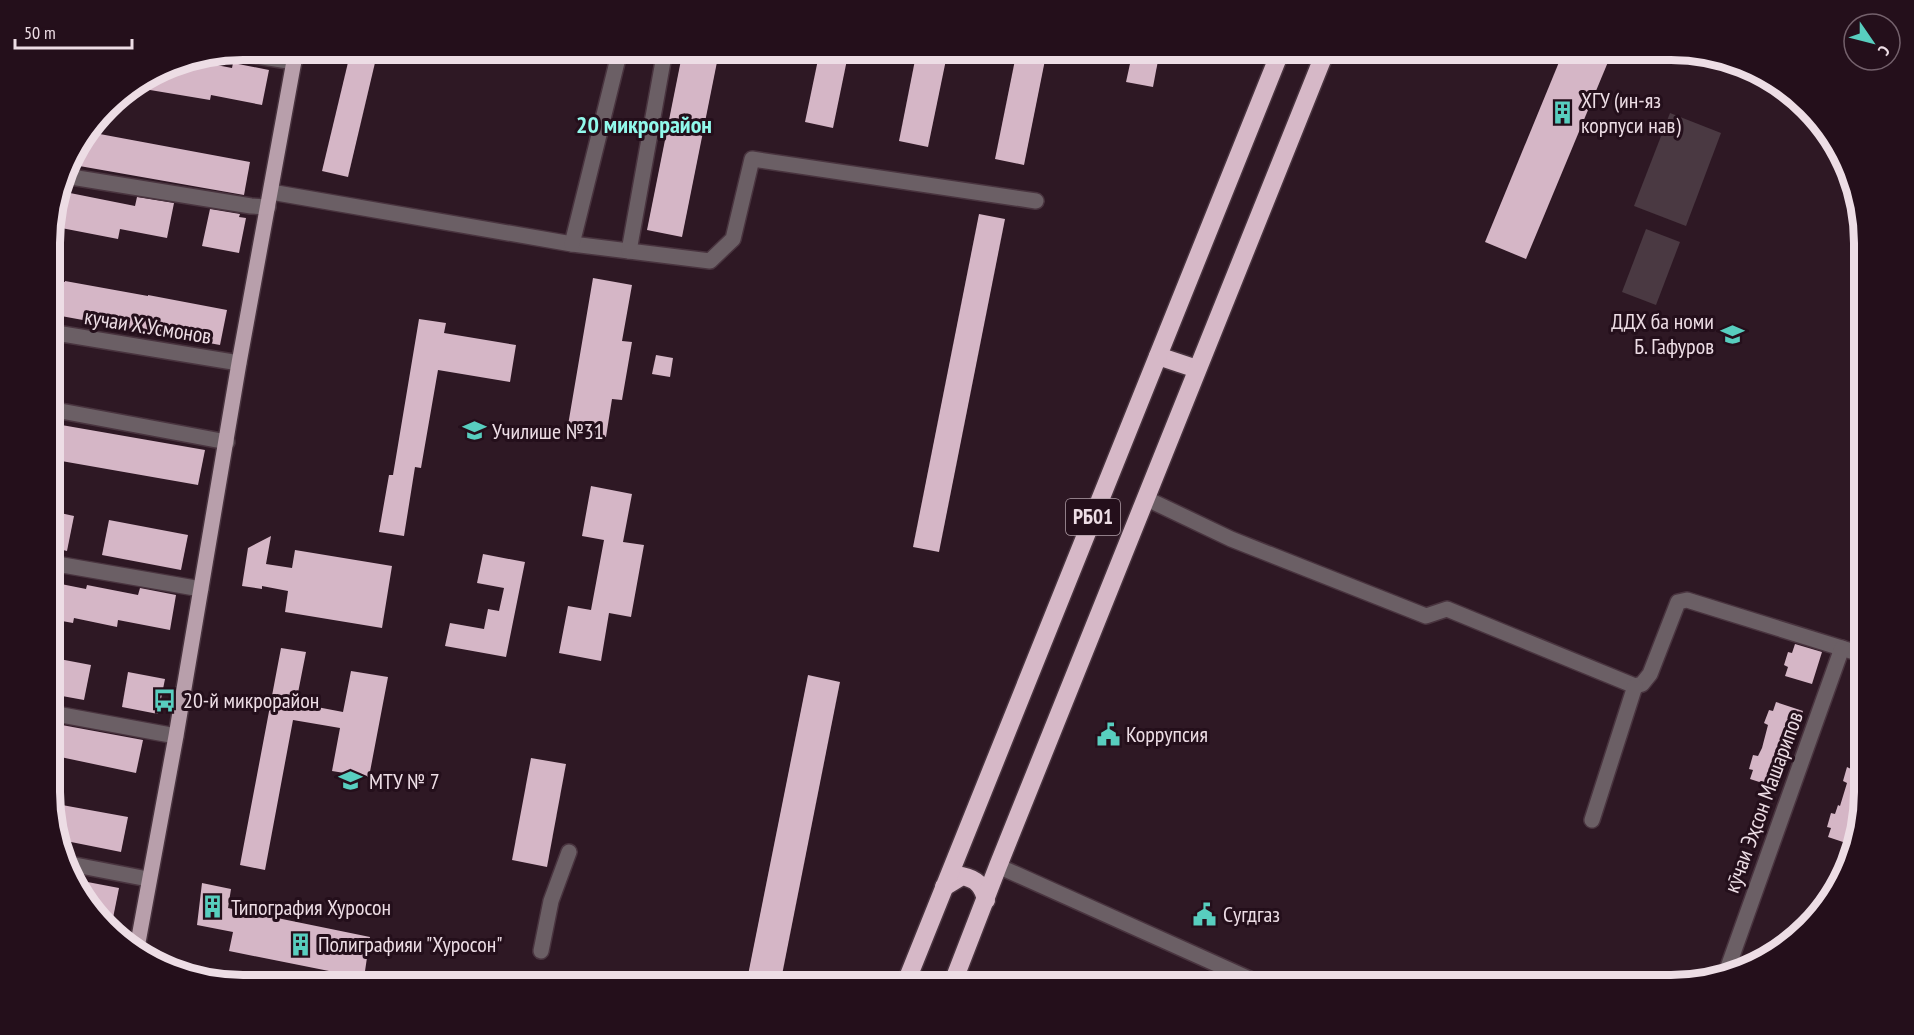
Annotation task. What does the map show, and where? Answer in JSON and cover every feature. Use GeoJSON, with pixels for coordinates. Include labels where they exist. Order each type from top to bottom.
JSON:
{"type":"FeatureCollection","features":[{"type":"Feature","properties":{"kind":"highway","name":"РБ01"},"geometry":{"type":"LineString","coordinates":[[909,975],[1277,60]]}},
{"type":"Feature","properties":{"kind":"highway","name":"РБ01"},"geometry":{"type":"LineString","coordinates":[[956,975],[1322,60]]}},
{"type":"Feature","properties":{"kind":"highway"},"geometry":{"type":"LineString","coordinates":[[1158,356],[1197,369]]}},
{"type":"Feature","properties":{"kind":"highway"},"geometry":{"type":"LineString","coordinates":[[960,849],[963,862],[970,869],[986,872],[998,866]]}},
{"type":"Feature","properties":{"kind":"highway"},"geometry":{"type":"LineString","coordinates":[[944,887],[962,876],[971,878],[980,884],[986,900]]}},
{"type":"Feature","properties":{"kind":"main road"},"geometry":{"type":"LineString","coordinates":[[137,941],[176,736],[239,363],[294,60]]}},
{"type":"Feature","properties":{"kind":"street"},"geometry":{"type":"LineString","coordinates":[[572,244],[618,60]]}},
{"type":"Feature","properties":{"kind":"street"},"geometry":{"type":"LineString","coordinates":[[629,251],[662,60]]}},
{"type":"Feature","properties":{"kind":"street"},"geometry":{"type":"LineString","coordinates":[[73,177],[251,206],[269,200],[572,244],[710,261],[734,239],[752,159],[1036,201]]}},
{"type":"Feature","properties":{"kind":"street","name":"кучаи Х.Усмонов"},"geometry":{"type":"LineString","coordinates":[[60,334],[239,363]]}},
{"type":"Feature","properties":{"kind":"street"},"geometry":{"type":"LineString","coordinates":[[60,412],[227,442]]}},
{"type":"Feature","properties":{"kind":"street"},"geometry":{"type":"LineString","coordinates":[[1145,498],[1231,539],[1426,616],[1447,609],[1635,686],[1642,684],[1650,674],[1678,602],[1687,600],[1854,652]]}},
{"type":"Feature","properties":{"kind":"street"},"geometry":{"type":"LineString","coordinates":[[60,564],[201,589]]}},
{"type":"Feature","properties":{"kind":"street","name":"кӯчаи Эҳсон Машарипов"},"geometry":{"type":"LineString","coordinates":[[1729,965],[1842,648]]}},
{"type":"Feature","properties":{"kind":"street"},"geometry":{"type":"LineString","coordinates":[[1592,820],[1635,686]]}},
{"type":"Feature","properties":{"kind":"street"},"geometry":{"type":"LineString","coordinates":[[60,715],[176,736]]}},
{"type":"Feature","properties":{"kind":"street"},"geometry":{"type":"LineString","coordinates":[[541,951],[551,901],[569,852]]}},
{"type":"Feature","properties":{"kind":"street"},"geometry":{"type":"LineString","coordinates":[[76,865],[148,879]]}},
{"type":"Feature","properties":{"kind":"street"},"geometry":{"type":"LineString","coordinates":[[998,866],[1241,975]]}},
{"type":"Feature","properties":{"kind":"shaded area"},"geometry":{"type":"Polygon","coordinates":[[[1670,113],[1721,133],[1686,226],[1634,206],[1670,113]]]}},
{"type":"Feature","properties":{"kind":"shaded area"},"geometry":{"type":"Polygon","coordinates":[[[1646,229],[1680,242],[1656,305],[1622,292],[1646,229]]]}},
{"type":"Feature","properties":{"kind":"building"},"geometry":{"type":"Polygon","coordinates":[[[349,60],[376,60],[348,177],[322,171],[349,60]]]}},
{"type":"Feature","properties":{"kind":"building"},"geometry":{"type":"Polygon","coordinates":[[[681,60],[717,62],[682,237],[647,230],[681,60]]]}},
{"type":"Feature","properties":{"kind":"building"},"geometry":{"type":"Polygon","coordinates":[[[818,60],[847,60],[833,128],[805,122],[818,60]]]}},
{"type":"Feature","properties":{"kind":"building"},"geometry":{"type":"Polygon","coordinates":[[[915,60],[946,60],[928,147],[899,141],[915,60]]]}},
{"type":"Feature","properties":{"kind":"building"},"geometry":{"type":"Polygon","coordinates":[[[1015,60],[1045,60],[1024,165],[995,159],[1015,60]]]}},
{"type":"Feature","properties":{"kind":"building"},"geometry":{"type":"Polygon","coordinates":[[[1131,60],[1158,60],[1153,87],[1126,82],[1131,60]]]}},
{"type":"Feature","properties":{"kind":"building","name":"ХГУ (ин-яз корпуси нав)"},"geometry":{"type":"Polygon","coordinates":[[[1560,60],[1609,60],[1526,259],[1485,242],[1560,60]]]}},
{"type":"Feature","properties":{"kind":"building"},"geometry":{"type":"Polygon","coordinates":[[[233,63],[269,70],[262,105],[211,95],[210,100],[144,89],[173,74],[209,64],[232,68],[233,63]]]}},
{"type":"Feature","properties":{"kind":"building"},"geometry":{"type":"Polygon","coordinates":[[[97,133],[250,162],[244,195],[77,166],[97,133]]]}},
{"type":"Feature","properties":{"kind":"building"},"geometry":{"type":"Polygon","coordinates":[[[67,192],[135,206],[137,197],[174,203],[167,238],[120,229],[118,239],[61,228],[67,192]]]}},
{"type":"Feature","properties":{"kind":"building"},"geometry":{"type":"Polygon","coordinates":[[[210,209],[240,214],[239,217],[246,218],[239,253],[202,246],[210,209]]]}},
{"type":"Feature","properties":{"kind":"building"},"geometry":{"type":"Polygon","coordinates":[[[979,214],[1005,219],[939,552],[913,547],[979,214]]]}},
{"type":"Feature","properties":{"kind":"building"},"geometry":{"type":"Polygon","coordinates":[[[593,278],[632,285],[622,341],[632,342],[622,400],[612,399],[606,437],[567,431],[593,278]]]}},
{"type":"Feature","properties":{"kind":"building"},"geometry":{"type":"Polygon","coordinates":[[[60,281],[227,310],[220,345],[60,316],[60,281]]]}},
{"type":"Feature","properties":{"kind":"building"},"geometry":{"type":"Polygon","coordinates":[[[419,319],[446,323],[444,333],[516,345],[510,382],[438,370],[421,468],[415,467],[404,536],[379,532],[389,475],[393,475],[419,319]]]}},
{"type":"Feature","properties":{"kind":"building"},"geometry":{"type":"Polygon","coordinates":[[[656,355],[673,358],[670,377],[652,374],[656,355]]]}},
{"type":"Feature","properties":{"kind":"building"},"geometry":{"type":"Polygon","coordinates":[[[60,425],[205,450],[198,485],[60,461],[60,425]]]}},
{"type":"Feature","properties":{"kind":"building"},"geometry":{"type":"Polygon","coordinates":[[[591,486],[632,494],[623,542],[644,545],[631,617],[609,613],[601,661],[559,653],[568,606],[591,610],[604,540],[582,536],[591,486]]]}},
{"type":"Feature","properties":{"kind":"building"},"geometry":{"type":"Polygon","coordinates":[[[60,513],[74,516],[67,551],[60,549],[60,513]]]}},
{"type":"Feature","properties":{"kind":"building"},"geometry":{"type":"Polygon","coordinates":[[[109,520],[188,535],[181,570],[102,555],[109,520]]]}},
{"type":"Feature","properties":{"kind":"building"},"geometry":{"type":"Polygon","coordinates":[[[271,536],[266,564],[292,568],[295,550],[392,566],[382,628],[285,612],[288,591],[262,586],[262,589],[242,586],[248,548],[271,536]]]}},
{"type":"Feature","properties":{"kind":"building"},"geometry":{"type":"Polygon","coordinates":[[[483,554],[525,562],[506,657],[445,646],[450,623],[484,629],[488,609],[499,611],[504,588],[477,583],[483,554]]]}},
{"type":"Feature","properties":{"kind":"building"},"geometry":{"type":"Polygon","coordinates":[[[60,584],[86,589],[87,585],[138,595],[140,588],[176,595],[170,630],[118,620],[117,627],[74,618],[73,623],[60,621],[60,584]]]}},
{"type":"Feature","properties":{"kind":"building"},"geometry":{"type":"Polygon","coordinates":[[[1795,644],[1822,652],[1812,684],[1785,676],[1788,667],[1784,665],[1788,652],[1792,653],[1795,644]]]}},
{"type":"Feature","properties":{"kind":"building"},"geometry":{"type":"Polygon","coordinates":[[[281,648],[306,652],[296,703],[343,712],[351,671],[388,677],[369,777],[332,771],[340,728],[293,720],[265,870],[240,865],[281,648]]]}},
{"type":"Feature","properties":{"kind":"building"},"geometry":{"type":"Polygon","coordinates":[[[60,659],[91,665],[84,700],[60,696],[60,659]]]}},
{"type":"Feature","properties":{"kind":"building"},"geometry":{"type":"Polygon","coordinates":[[[128,672],[165,679],[158,714],[122,707],[128,672]]]}},
{"type":"Feature","properties":{"kind":"building"},"geometry":{"type":"Polygon","coordinates":[[[808,675],[840,682],[782,975],[748,975],[808,675]]]}},
{"type":"Feature","properties":{"kind":"building"},"geometry":{"type":"Polygon","coordinates":[[[1776,702],[1803,711],[1778,788],[1750,779],[1753,770],[1749,769],[1753,755],[1758,756],[1762,748],[1768,725],[1764,723],[1769,710],[1773,711],[1776,702]]]}},
{"type":"Feature","properties":{"kind":"building"},"geometry":{"type":"Polygon","coordinates":[[[60,725],[143,740],[136,773],[60,757],[60,725]]]}},
{"type":"Feature","properties":{"kind":"building"},"geometry":{"type":"Polygon","coordinates":[[[531,758],[566,764],[547,867],[512,860],[531,758]]]}},
{"type":"Feature","properties":{"kind":"building"},"geometry":{"type":"Polygon","coordinates":[[[1854,760],[1854,804],[1846,843],[1828,837],[1831,828],[1827,827],[1831,813],[1835,814],[1838,805],[1840,806],[1847,783],[1843,781],[1847,767],[1851,769],[1854,760]]]}},
{"type":"Feature","properties":{"kind":"building"},"geometry":{"type":"Polygon","coordinates":[[[61,805],[128,817],[121,852],[67,841],[61,805]]]}},
{"type":"Feature","properties":{"kind":"building"},"geometry":{"type":"Polygon","coordinates":[[[84,881],[119,888],[113,920],[84,881]]]}},
{"type":"Feature","properties":{"kind":"building","name":"Полиграфияи \"Хуросон\""},"geometry":{"type":"Polygon","coordinates":[[[202,883],[231,889],[228,908],[370,937],[364,975],[349,975],[229,951],[233,932],[197,925],[202,883]]]}},
{"type":"Feature","properties":{"kind":"place","name":"ХГУ (ин-яз корпуси нав)"},"geometry":{"type":"Point","coordinates":[1563,113]}},
{"type":"Feature","properties":{"kind":"place","name":"ДДХ ба номи Б. Гафуров"},"geometry":{"type":"Point","coordinates":[1732,334]}},
{"type":"Feature","properties":{"kind":"place","name":"Училише №31"},"geometry":{"type":"Point","coordinates":[474,431]}},
{"type":"Feature","properties":{"kind":"place","name":"20-й микрорайон"},"geometry":{"type":"Point","coordinates":[165,700]}},
{"type":"Feature","properties":{"kind":"place","name":"Коррупсия"},"geometry":{"type":"Point","coordinates":[1108,734]}},
{"type":"Feature","properties":{"kind":"place","name":"МТУ № 7"},"geometry":{"type":"Point","coordinates":[351,781]}},
{"type":"Feature","properties":{"kind":"place","name":"Типография Хуросон"},"geometry":{"type":"Point","coordinates":[213,907]}},
{"type":"Feature","properties":{"kind":"place","name":"Сугдгаз"},"geometry":{"type":"Point","coordinates":[1205,914]}},
{"type":"Feature","properties":{"kind":"place","name":"Полиграфияи \"Хуросон\""},"geometry":{"type":"Point","coordinates":[300,944]}},
{"type":"Feature","properties":{"kind":"district","name":"20 микрорайон"},"geometry":{"type":"Point","coordinates":[644,125]}}]}
